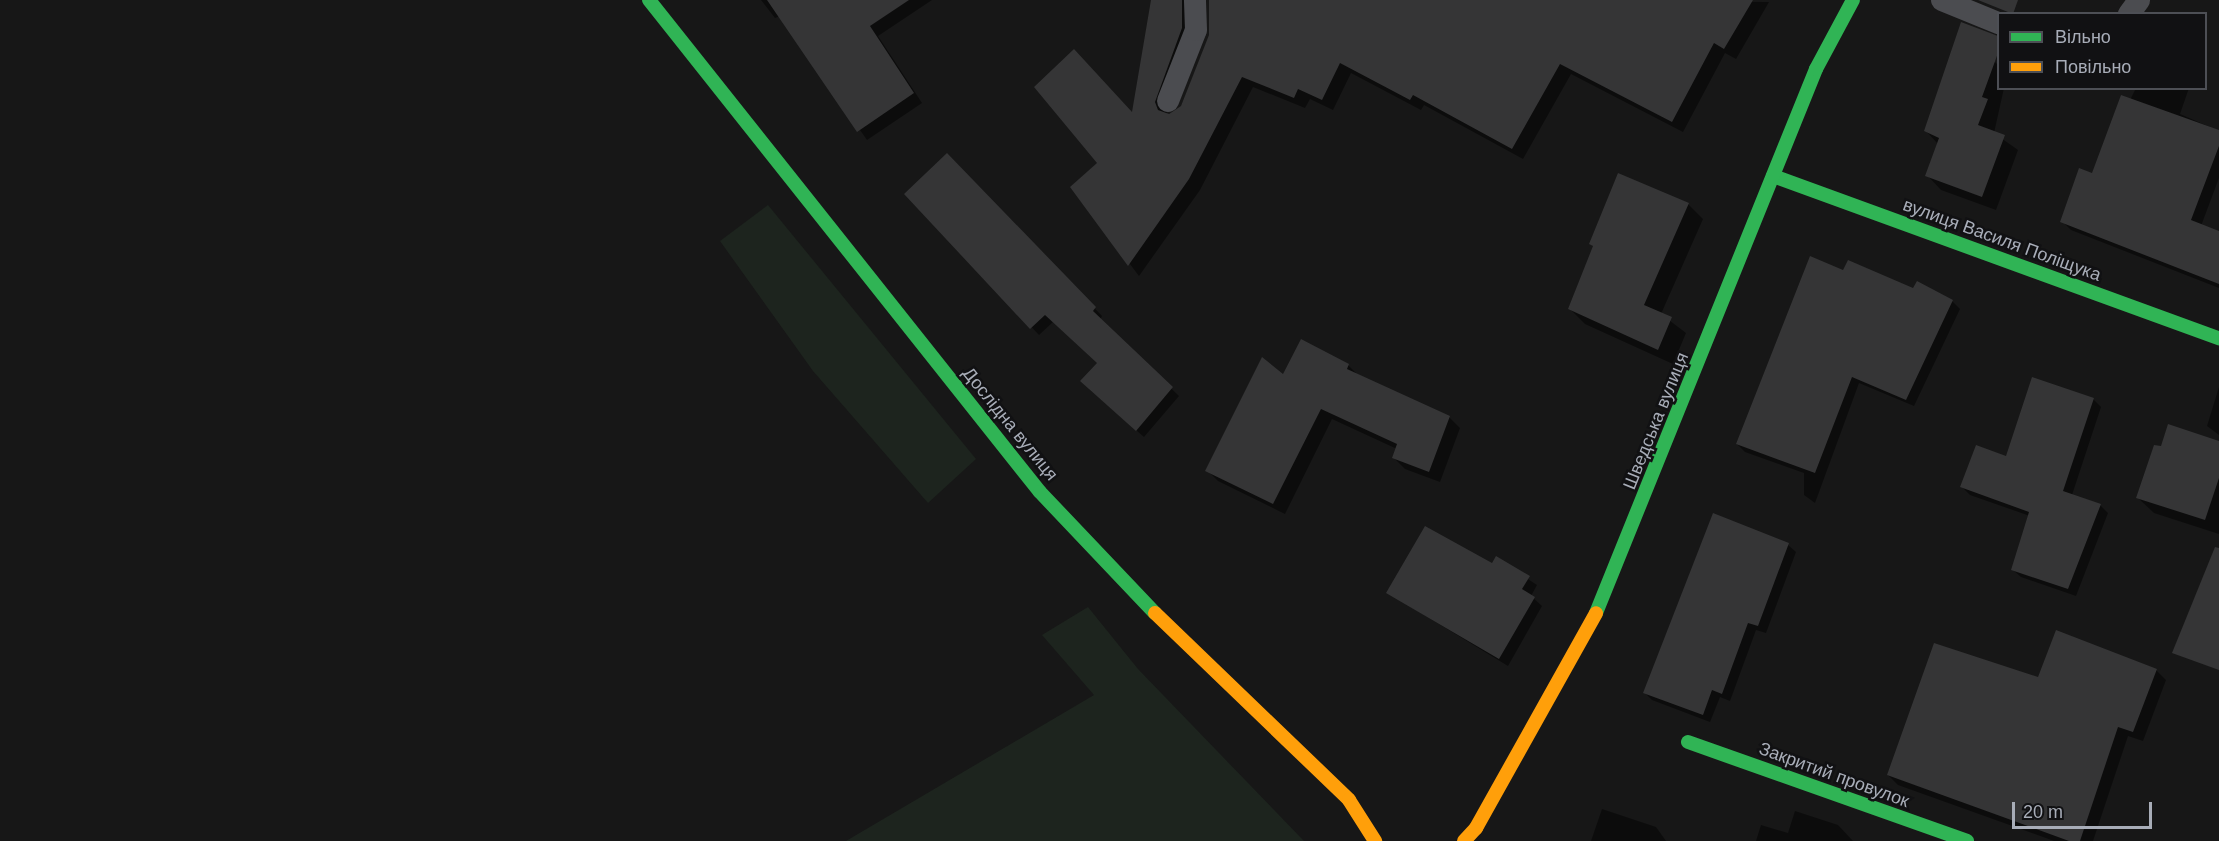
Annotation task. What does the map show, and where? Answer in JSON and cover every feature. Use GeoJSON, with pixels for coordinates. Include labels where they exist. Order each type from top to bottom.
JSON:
{"type":"FeatureCollection","features":[{"type":"Feature","properties":{"kind":"street","name":"Дослідна вулиця"},"geometry":{"type":"LineString","coordinates":[[649,0],[1040,492],[1158,616],[1349,800],[1375,841]]}},
{"type":"Feature","properties":{"kind":"street","name":"Шведська вулиця"},"geometry":{"type":"LineString","coordinates":[[1464,841],[1476,828],[1602,601],[1816,69],[1853,0]]}},
{"type":"Feature","properties":{"kind":"street","name":"вулиця Василя Поліщука"},"geometry":{"type":"LineString","coordinates":[[1773,176],[2219,338]]}},
{"type":"Feature","properties":{"kind":"street","name":"Закритий провулок"},"geometry":{"type":"LineString","coordinates":[[1689,742],[1967,841]]}},
{"type":"Feature","properties":{"kind":"lane"},"geometry":{"type":"LineString","coordinates":[[1168,100],[1196,30],[1195,0]]}},
{"type":"Feature","properties":{"kind":"lane"},"geometry":{"type":"LineString","coordinates":[[1942,0],[1997,23]]}},
{"type":"Feature","properties":{"kind":"shaded area"},"geometry":{"type":"Polygon","coordinates":[[[768,205],[976,459],[928,503],[813,371],[720,241],[768,205]]]}},
{"type":"Feature","properties":{"kind":"shaded area"},"geometry":{"type":"Polygon","coordinates":[[[1088,607],[1138,669],[1304,841],[846,841],[1094,695],[1042,635],[1088,607]]]}},
{"type":"Feature","properties":{"kind":"building"},"geometry":{"type":"Polygon","coordinates":[[[767,0],[909,0],[870,26],[914,93],[857,132],[767,0]]]}},
{"type":"Feature","properties":{"kind":"building"},"geometry":{"type":"Polygon","coordinates":[[[1151,0],[1182,0],[1182,28],[1155,102],[1158,110],[1169,114],[1181,106],[1209,35],[1209,0],[1753,0],[1724,49],[1714,43],[1672,122],[1560,64],[1512,149],[1413,95],[1410,100],[1340,63],[1322,100],[1298,89],[1294,98],[1242,77],[1189,179],[1128,266],[1070,187],[1097,163],[1034,87],[1074,49],[1132,112],[1151,0]]]}},
{"type":"Feature","properties":{"kind":"building"},"geometry":{"type":"Polygon","coordinates":[[[1978,0],[2018,0],[2014,12],[2008,12],[1978,0]]]}},
{"type":"Feature","properties":{"kind":"building"},"geometry":{"type":"Polygon","coordinates":[[[1961,22],[1997,36],[1997,56],[1982,97],[1988,99],[1978,125],[2005,135],[1982,197],[1925,176],[1939,138],[1924,131],[1961,22]]]}},
{"type":"Feature","properties":{"kind":"building"},"geometry":{"type":"Polygon","coordinates":[[[2121,95],[2219,130],[2219,146],[2191,220],[2219,231],[2219,284],[2060,222],[2079,168],[2092,173],[2121,95]]]}},
{"type":"Feature","properties":{"kind":"building"},"geometry":{"type":"Polygon","coordinates":[[[947,153],[1096,307],[1093,311],[1173,387],[1136,431],[1080,381],[1097,363],[1045,315],[1030,329],[904,194],[947,153]]]}},
{"type":"Feature","properties":{"kind":"building"},"geometry":{"type":"Polygon","coordinates":[[[1618,173],[1689,203],[1644,305],[1672,317],[1658,350],[1568,309],[1593,246],[1589,244],[1618,173]]]}},
{"type":"Feature","properties":{"kind":"building"},"geometry":{"type":"Polygon","coordinates":[[[1810,256],[1843,270],[1848,260],[1913,288],[1917,281],[1953,300],[1906,400],[1852,377],[1815,473],[1736,444],[1810,256]]]}},
{"type":"Feature","properties":{"kind":"building"},"geometry":{"type":"Polygon","coordinates":[[[1301,339],[1349,364],[1347,369],[1450,416],[1429,472],[1392,458],[1397,444],[1321,409],[1273,504],[1205,471],[1262,357],[1283,374],[1301,339]]]}},
{"type":"Feature","properties":{"kind":"building"},"geometry":{"type":"Polygon","coordinates":[[[2032,377],[2094,398],[2063,491],[2101,504],[2068,589],[2011,570],[2029,512],[1960,487],[1976,445],[2006,456],[2032,377]]]}},
{"type":"Feature","properties":{"kind":"building"},"geometry":{"type":"Polygon","coordinates":[[[2168,424],[2219,441],[2219,478],[2205,520],[2136,498],[2154,445],[2161,446],[2168,424]]]}},
{"type":"Feature","properties":{"kind":"building"},"geometry":{"type":"Polygon","coordinates":[[[1713,513],[1789,543],[1758,626],[1748,623],[1722,694],[1712,690],[1703,715],[1643,693],[1713,513]]]}},
{"type":"Feature","properties":{"kind":"building"},"geometry":{"type":"Polygon","coordinates":[[[1425,526],[1492,563],[1496,556],[1530,576],[1522,589],[1535,597],[1499,659],[1386,593],[1425,526]]]}},
{"type":"Feature","properties":{"kind":"building"},"geometry":{"type":"Polygon","coordinates":[[[2215,547],[2219,548],[2219,670],[2172,653],[2215,547]]]}},
{"type":"Feature","properties":{"kind":"building"},"geometry":{"type":"Polygon","coordinates":[[[2056,630],[2157,669],[2133,732],[2118,727],[2080,841],[2069,841],[1887,775],[1934,643],[2038,677],[2056,630]]]}},
{"type":"Feature","properties":{"kind":"traffic: fast"},"geometry":{"type":"LineString","coordinates":[[649,0],[1040,492],[1155,613]]}},
{"type":"Feature","properties":{"kind":"traffic: fast"},"geometry":{"type":"LineString","coordinates":[[1596,613],[1816,69],[1853,0]]}},
{"type":"Feature","properties":{"kind":"traffic: fast"},"geometry":{"type":"LineString","coordinates":[[1773,176],[2219,338]]}},
{"type":"Feature","properties":{"kind":"traffic: fast"},"geometry":{"type":"LineString","coordinates":[[1688,742],[1967,841]]}},
{"type":"Feature","properties":{"kind":"traffic: slow"},"geometry":{"type":"LineString","coordinates":[[1155,613],[1349,800],[1375,841]]}},
{"type":"Feature","properties":{"kind":"traffic: slow"},"geometry":{"type":"LineString","coordinates":[[1464,841],[1476,828],[1596,613]]}}]}
